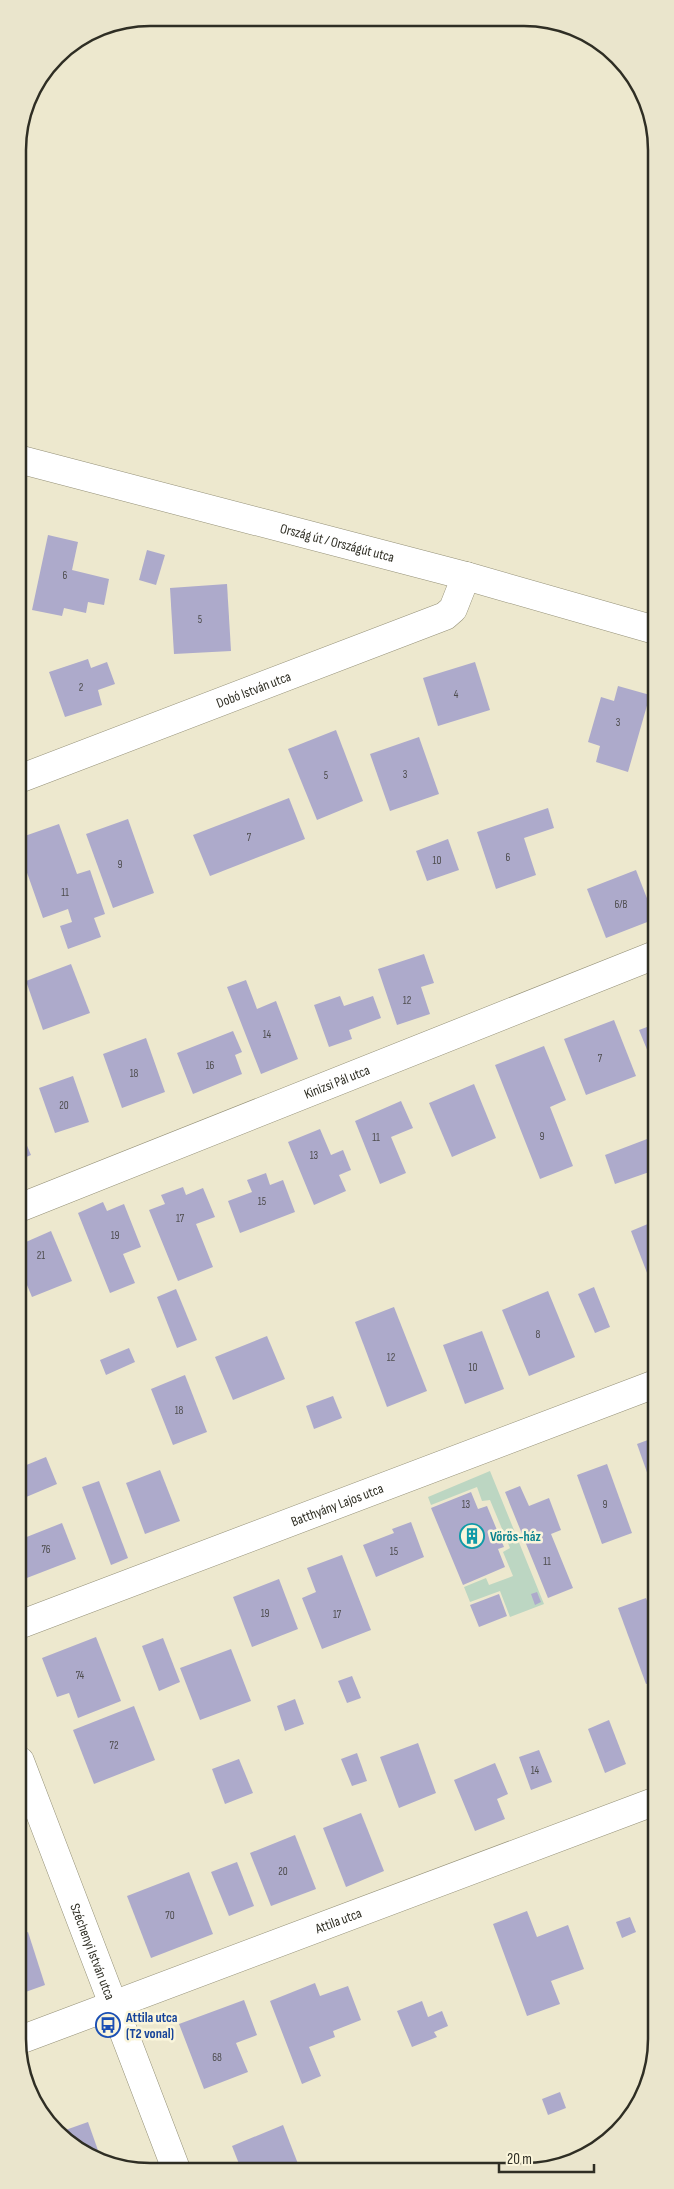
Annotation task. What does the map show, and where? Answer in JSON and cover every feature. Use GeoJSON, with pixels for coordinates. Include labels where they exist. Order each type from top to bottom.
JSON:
{"type":"FeatureCollection","features":[{"type":"Feature","properties":{"kind":"street","name":"Ország út / Országút utca"},"geometry":{"type":"LineString","coordinates":[[27,462],[466,576],[648,628]]}},
{"type":"Feature","properties":{"kind":"street","name":"Dobó István utca"},"geometry":{"type":"LineString","coordinates":[[27,776],[445,616],[453,609],[466,576]]}},
{"type":"Feature","properties":{"kind":"street","name":"Kinizsi Pál utca"},"geometry":{"type":"LineString","coordinates":[[26,1205],[648,958]]}},
{"type":"Feature","properties":{"kind":"street","name":"Batthyány Lajos utca"},"geometry":{"type":"LineString","coordinates":[[26,1622],[647,1387]]}},
{"type":"Feature","properties":{"kind":"street","name":"Széchenyi István utca"},"geometry":{"type":"LineString","coordinates":[[26,1777],[174,2163]]}},
{"type":"Feature","properties":{"kind":"street","name":"Attila utca"},"geometry":{"type":"LineString","coordinates":[[26,2038],[647,1804]]}},
{"type":"Feature","properties":{"kind":"green space"},"geometry":{"type":"Polygon","coordinates":[[[490,1471],[544,1604],[510,1617],[500,1591],[470,1602],[464,1587],[486,1578],[489,1585],[513,1576],[503,1552],[510,1548],[490,1500],[482,1501],[477,1487],[431,1505],[428,1497],[490,1471]]]}},
{"type":"Feature","properties":{"kind":"building"},"geometry":{"type":"Polygon","coordinates":[[[48,535],[78,542],[72,570],[109,579],[104,605],[88,602],[86,613],[64,608],[62,616],[32,610],[48,535]]]}},
{"type":"Feature","properties":{"kind":"building"},"geometry":{"type":"Polygon","coordinates":[[[147,550],[165,555],[156,585],[139,580],[147,550]]]}},
{"type":"Feature","properties":{"kind":"building"},"geometry":{"type":"Polygon","coordinates":[[[227,584],[231,651],[174,654],[170,588],[227,584]]]}},
{"type":"Feature","properties":{"kind":"building"},"geometry":{"type":"Polygon","coordinates":[[[88,659],[91,668],[107,662],[115,684],[98,690],[102,705],[65,717],[49,672],[88,659]]]}},
{"type":"Feature","properties":{"kind":"building"},"geometry":{"type":"Polygon","coordinates":[[[475,662],[490,710],[438,726],[423,678],[475,662]]]}},
{"type":"Feature","properties":{"kind":"building"},"geometry":{"type":"Polygon","coordinates":[[[618,686],[648,694],[648,703],[628,772],[596,762],[600,746],[588,742],[601,697],[614,701],[618,686]]]}},
{"type":"Feature","properties":{"kind":"building"},"geometry":{"type":"Polygon","coordinates":[[[336,730],[363,801],[317,820],[288,749],[336,730]]]}},
{"type":"Feature","properties":{"kind":"building"},"geometry":{"type":"Polygon","coordinates":[[[419,737],[439,794],[390,811],[370,754],[419,737]]]}},
{"type":"Feature","properties":{"kind":"building"},"geometry":{"type":"Polygon","coordinates":[[[289,798],[305,839],[210,876],[193,835],[289,798]]]}},
{"type":"Feature","properties":{"kind":"building"},"geometry":{"type":"Polygon","coordinates":[[[548,808],[554,828],[524,838],[536,875],[496,889],[477,832],[548,808]]]}},
{"type":"Feature","properties":{"kind":"building"},"geometry":{"type":"Polygon","coordinates":[[[128,819],[154,893],[113,908],[86,834],[128,819]]]}},
{"type":"Feature","properties":{"kind":"building"},"geometry":{"type":"Polygon","coordinates":[[[59,824],[77,874],[90,870],[105,914],[94,918],[101,937],[68,949],[60,926],[72,922],[68,909],[43,918],[27,872],[27,835],[59,824]]]}},
{"type":"Feature","properties":{"kind":"building"},"geometry":{"type":"Polygon","coordinates":[[[448,839],[459,870],[427,881],[416,851],[448,839]]]}},
{"type":"Feature","properties":{"kind":"building"},"geometry":{"type":"Polygon","coordinates":[[[636,870],[648,900],[648,922],[606,938],[587,889],[636,870]]]}},
{"type":"Feature","properties":{"kind":"building"},"geometry":{"type":"Polygon","coordinates":[[[424,954],[434,983],[421,987],[430,1014],[397,1025],[378,969],[424,954]]]}},
{"type":"Feature","properties":{"kind":"building"},"geometry":{"type":"Polygon","coordinates":[[[71,964],[90,1013],[43,1030],[27,981],[71,964]]]}},
{"type":"Feature","properties":{"kind":"building"},"geometry":{"type":"Polygon","coordinates":[[[246,980],[257,1009],[276,1001],[298,1059],[261,1074],[227,987],[246,980]]]}},
{"type":"Feature","properties":{"kind":"building"},"geometry":{"type":"Polygon","coordinates":[[[340,996],[344,1006],[373,996],[381,1018],[349,1030],[352,1039],[329,1047],[314,1005],[340,996]]]}},
{"type":"Feature","properties":{"kind":"building"},"geometry":{"type":"Polygon","coordinates":[[[614,1020],[636,1076],[586,1095],[564,1039],[614,1020]]]}},
{"type":"Feature","properties":{"kind":"building"},"geometry":{"type":"Polygon","coordinates":[[[648,1027],[648,1051],[639,1030],[648,1027]]]}},
{"type":"Feature","properties":{"kind":"building"},"geometry":{"type":"Polygon","coordinates":[[[233,1031],[242,1052],[235,1055],[242,1074],[193,1094],[177,1053],[233,1031]]]}},
{"type":"Feature","properties":{"kind":"building"},"geometry":{"type":"Polygon","coordinates":[[[146,1038],[165,1092],[122,1108],[103,1054],[146,1038]]]}},
{"type":"Feature","properties":{"kind":"building"},"geometry":{"type":"Polygon","coordinates":[[[544,1046],[566,1100],[550,1107],[573,1166],[540,1179],[495,1065],[544,1046]]]}},
{"type":"Feature","properties":{"kind":"building"},"geometry":{"type":"Polygon","coordinates":[[[73,1076],[89,1122],[55,1133],[39,1088],[73,1076]]]}},
{"type":"Feature","properties":{"kind":"building"},"geometry":{"type":"Polygon","coordinates":[[[474,1084],[496,1138],[452,1157],[429,1103],[474,1084]]]}},
{"type":"Feature","properties":{"kind":"building"},"geometry":{"type":"Polygon","coordinates":[[[401,1101],[413,1128],[391,1137],[406,1173],[380,1184],[355,1121],[401,1101]]]}},
{"type":"Feature","properties":{"kind":"building"},"geometry":{"type":"Polygon","coordinates":[[[320,1129],[331,1155],[343,1150],[351,1170],[339,1175],[346,1191],[314,1205],[288,1142],[320,1129]]]}},
{"type":"Feature","properties":{"kind":"building"},"geometry":{"type":"Polygon","coordinates":[[[647,1139],[647,1173],[615,1184],[605,1155],[647,1139]]]}},
{"type":"Feature","properties":{"kind":"building"},"geometry":{"type":"Polygon","coordinates":[[[26,1144],[31,1155],[26,1157],[26,1144]]]}},
{"type":"Feature","properties":{"kind":"building"},"geometry":{"type":"Polygon","coordinates":[[[266,1173],[270,1185],[283,1180],[295,1212],[240,1233],[228,1201],[252,1192],[247,1180],[266,1173]]]}},
{"type":"Feature","properties":{"kind":"building"},"geometry":{"type":"Polygon","coordinates":[[[183,1187],[186,1195],[203,1188],[215,1217],[196,1224],[213,1267],[178,1281],[149,1210],[165,1204],[161,1195],[183,1187]]]}},
{"type":"Feature","properties":{"kind":"building"},"geometry":{"type":"Polygon","coordinates":[[[103,1202],[107,1211],[124,1204],[141,1247],[123,1254],[135,1283],[110,1293],[78,1213],[103,1202]]]}},
{"type":"Feature","properties":{"kind":"building"},"geometry":{"type":"Polygon","coordinates":[[[647,1224],[647,1274],[631,1231],[647,1224]]]}},
{"type":"Feature","properties":{"kind":"building"},"geometry":{"type":"Polygon","coordinates":[[[51,1231],[72,1281],[32,1297],[26,1284],[26,1242],[51,1231]]]}},
{"type":"Feature","properties":{"kind":"building"},"geometry":{"type":"Polygon","coordinates":[[[594,1287],[610,1327],[595,1333],[578,1294],[594,1287]]]}},
{"type":"Feature","properties":{"kind":"building"},"geometry":{"type":"Polygon","coordinates":[[[176,1289],[197,1340],[177,1348],[157,1297],[176,1289]]]}},
{"type":"Feature","properties":{"kind":"building"},"geometry":{"type":"Polygon","coordinates":[[[548,1291],[575,1357],[529,1376],[502,1310],[548,1291]]]}},
{"type":"Feature","properties":{"kind":"building"},"geometry":{"type":"Polygon","coordinates":[[[394,1307],[427,1391],[387,1407],[355,1322],[394,1307]]]}},
{"type":"Feature","properties":{"kind":"building"},"geometry":{"type":"Polygon","coordinates":[[[482,1331],[504,1389],[465,1404],[443,1345],[482,1331]]]}},
{"type":"Feature","properties":{"kind":"building"},"geometry":{"type":"Polygon","coordinates":[[[267,1336],[285,1379],[233,1400],[215,1357],[267,1336]]]}},
{"type":"Feature","properties":{"kind":"building"},"geometry":{"type":"Polygon","coordinates":[[[129,1348],[135,1362],[106,1375],[100,1360],[129,1348]]]}},
{"type":"Feature","properties":{"kind":"building"},"geometry":{"type":"Polygon","coordinates":[[[185,1375],[207,1432],[173,1445],[151,1389],[185,1375]]]}},
{"type":"Feature","properties":{"kind":"building"},"geometry":{"type":"Polygon","coordinates":[[[333,1396],[342,1418],[314,1429],[306,1406],[333,1396]]]}},
{"type":"Feature","properties":{"kind":"building"},"geometry":{"type":"Polygon","coordinates":[[[647,1440],[647,1473],[637,1444],[647,1440]]]}},
{"type":"Feature","properties":{"kind":"building"},"geometry":{"type":"Polygon","coordinates":[[[46,1457],[57,1484],[26,1497],[26,1465],[46,1457]]]}},
{"type":"Feature","properties":{"kind":"building"},"geometry":{"type":"Polygon","coordinates":[[[607,1464],[632,1533],[602,1544],[577,1475],[607,1464]]]}},
{"type":"Feature","properties":{"kind":"building"},"geometry":{"type":"Polygon","coordinates":[[[160,1470],[180,1521],[145,1534],[126,1483],[160,1470]]]}},
{"type":"Feature","properties":{"kind":"building"},"geometry":{"type":"Polygon","coordinates":[[[99,1481],[128,1558],[111,1565],[82,1487],[99,1481]]]}},
{"type":"Feature","properties":{"kind":"building"},"geometry":{"type":"Polygon","coordinates":[[[520,1486],[529,1506],[549,1498],[561,1530],[551,1534],[573,1588],[548,1598],[505,1492],[520,1486]]]}},
{"type":"Feature","properties":{"kind":"building","name":"Vörös-ház"},"geometry":{"type":"Polygon","coordinates":[[[471,1492],[478,1509],[487,1506],[504,1547],[498,1549],[505,1567],[463,1585],[431,1508],[471,1492]]]}},
{"type":"Feature","properties":{"kind":"building"},"geometry":{"type":"Polygon","coordinates":[[[411,1522],[424,1557],[376,1577],[363,1545],[394,1533],[392,1529],[411,1522]]]}},
{"type":"Feature","properties":{"kind":"building"},"geometry":{"type":"Polygon","coordinates":[[[62,1523],[76,1559],[26,1578],[26,1537],[62,1523]]]}},
{"type":"Feature","properties":{"kind":"building"},"geometry":{"type":"Polygon","coordinates":[[[342,1555],[371,1630],[322,1649],[302,1598],[316,1592],[307,1568],[342,1555]]]}},
{"type":"Feature","properties":{"kind":"building"},"geometry":{"type":"Polygon","coordinates":[[[279,1579],[298,1629],[252,1647],[233,1597],[279,1579]]]}},
{"type":"Feature","properties":{"kind":"building"},"geometry":{"type":"Polygon","coordinates":[[[537,1592],[541,1602],[535,1605],[531,1594],[537,1592]]]}},
{"type":"Feature","properties":{"kind":"building"},"geometry":{"type":"Polygon","coordinates":[[[499,1594],[507,1616],[479,1627],[470,1605],[499,1594]]]}},
{"type":"Feature","properties":{"kind":"building"},"geometry":{"type":"Polygon","coordinates":[[[646,1598],[647,1684],[646,1684],[618,1608],[646,1598]]]}},
{"type":"Feature","properties":{"kind":"building"},"geometry":{"type":"Polygon","coordinates":[[[96,1637],[121,1701],[78,1718],[69,1693],[57,1697],[42,1658],[96,1637]]]}},
{"type":"Feature","properties":{"kind":"building"},"geometry":{"type":"Polygon","coordinates":[[[163,1638],[180,1682],[159,1691],[142,1646],[163,1638]]]}},
{"type":"Feature","properties":{"kind":"building"},"geometry":{"type":"Polygon","coordinates":[[[231,1649],[251,1701],[200,1720],[180,1668],[231,1649]]]}},
{"type":"Feature","properties":{"kind":"building"},"geometry":{"type":"Polygon","coordinates":[[[352,1676],[361,1698],[347,1703],[338,1681],[352,1676]]]}},
{"type":"Feature","properties":{"kind":"building"},"geometry":{"type":"Polygon","coordinates":[[[295,1699],[304,1724],[285,1731],[277,1706],[295,1699]]]}},
{"type":"Feature","properties":{"kind":"building"},"geometry":{"type":"Polygon","coordinates":[[[134,1706],[155,1760],[94,1784],[73,1730],[134,1706]]]}},
{"type":"Feature","properties":{"kind":"building"},"geometry":{"type":"Polygon","coordinates":[[[609,1720],[626,1764],[605,1773],[588,1729],[609,1720]]]}},
{"type":"Feature","properties":{"kind":"building"},"geometry":{"type":"Polygon","coordinates":[[[418,1743],[436,1793],[399,1808],[380,1757],[418,1743]]]}},
{"type":"Feature","properties":{"kind":"building"},"geometry":{"type":"Polygon","coordinates":[[[539,1750],[552,1782],[531,1790],[519,1757],[539,1750]]]}},
{"type":"Feature","properties":{"kind":"building"},"geometry":{"type":"Polygon","coordinates":[[[357,1753],[367,1781],[352,1786],[341,1759],[357,1753]]]}},
{"type":"Feature","properties":{"kind":"building"},"geometry":{"type":"Polygon","coordinates":[[[239,1759],[253,1793],[225,1804],[212,1769],[239,1759]]]}},
{"type":"Feature","properties":{"kind":"building"},"geometry":{"type":"Polygon","coordinates":[[[495,1763],[508,1794],[497,1799],[505,1819],[475,1831],[454,1780],[495,1763]]]}},
{"type":"Feature","properties":{"kind":"building"},"geometry":{"type":"Polygon","coordinates":[[[361,1813],[384,1871],[346,1887],[323,1828],[361,1813]]]}},
{"type":"Feature","properties":{"kind":"building"},"geometry":{"type":"Polygon","coordinates":[[[295,1835],[316,1889],[271,1906],[250,1853],[295,1835]]]}},
{"type":"Feature","properties":{"kind":"building"},"geometry":{"type":"Polygon","coordinates":[[[237,1862],[254,1906],[229,1916],[211,1872],[237,1862]]]}},
{"type":"Feature","properties":{"kind":"building"},"geometry":{"type":"Polygon","coordinates":[[[189,1872],[213,1934],[151,1958],[127,1896],[189,1872]]]}},
{"type":"Feature","properties":{"kind":"building"},"geometry":{"type":"Polygon","coordinates":[[[527,1911],[537,1937],[568,1925],[584,1969],[551,1981],[560,2004],[527,2016],[493,1924],[527,1911]]]}},
{"type":"Feature","properties":{"kind":"building"},"geometry":{"type":"Polygon","coordinates":[[[630,1917],[636,1932],[622,1938],[616,1922],[630,1917]]]}},
{"type":"Feature","properties":{"kind":"building"},"geometry":{"type":"Polygon","coordinates":[[[28,1932],[45,1985],[26,1992],[26,1933],[28,1932]]]}},
{"type":"Feature","properties":{"kind":"building"},"geometry":{"type":"Polygon","coordinates":[[[315,1983],[320,1996],[348,1986],[361,2020],[333,2031],[335,2037],[309,2047],[321,2076],[302,2084],[270,2001],[315,1983]]]}},
{"type":"Feature","properties":{"kind":"building"},"geometry":{"type":"Polygon","coordinates":[[[244,2000],[257,2035],[236,2043],[248,2072],[204,2089],[179,2024],[244,2000]]]}},
{"type":"Feature","properties":{"kind":"building"},"geometry":{"type":"Polygon","coordinates":[[[422,2001],[428,2017],[442,2011],[448,2026],[434,2032],[437,2037],[412,2047],[397,2011],[422,2001]]]}},
{"type":"Feature","properties":{"kind":"building"},"geometry":{"type":"Polygon","coordinates":[[[560,2092],[566,2108],[548,2115],[542,2099],[560,2092]]]}},
{"type":"Feature","properties":{"kind":"building"},"geometry":{"type":"Polygon","coordinates":[[[88,2122],[98,2151],[81,2142],[67,2130],[88,2122]]]}},
{"type":"Feature","properties":{"kind":"building"},"geometry":{"type":"Polygon","coordinates":[[[283,2125],[298,2163],[239,2163],[232,2146],[283,2125]]]}},
{"type":"Feature","properties":{"kind":"place","name":"Vörös-ház"},"geometry":{"type":"Point","coordinates":[472,1536]}},
{"type":"Feature","properties":{"kind":"place","name":"Attila utca (T2 vonal)"},"geometry":{"type":"Point","coordinates":[108,2025]}}]}
